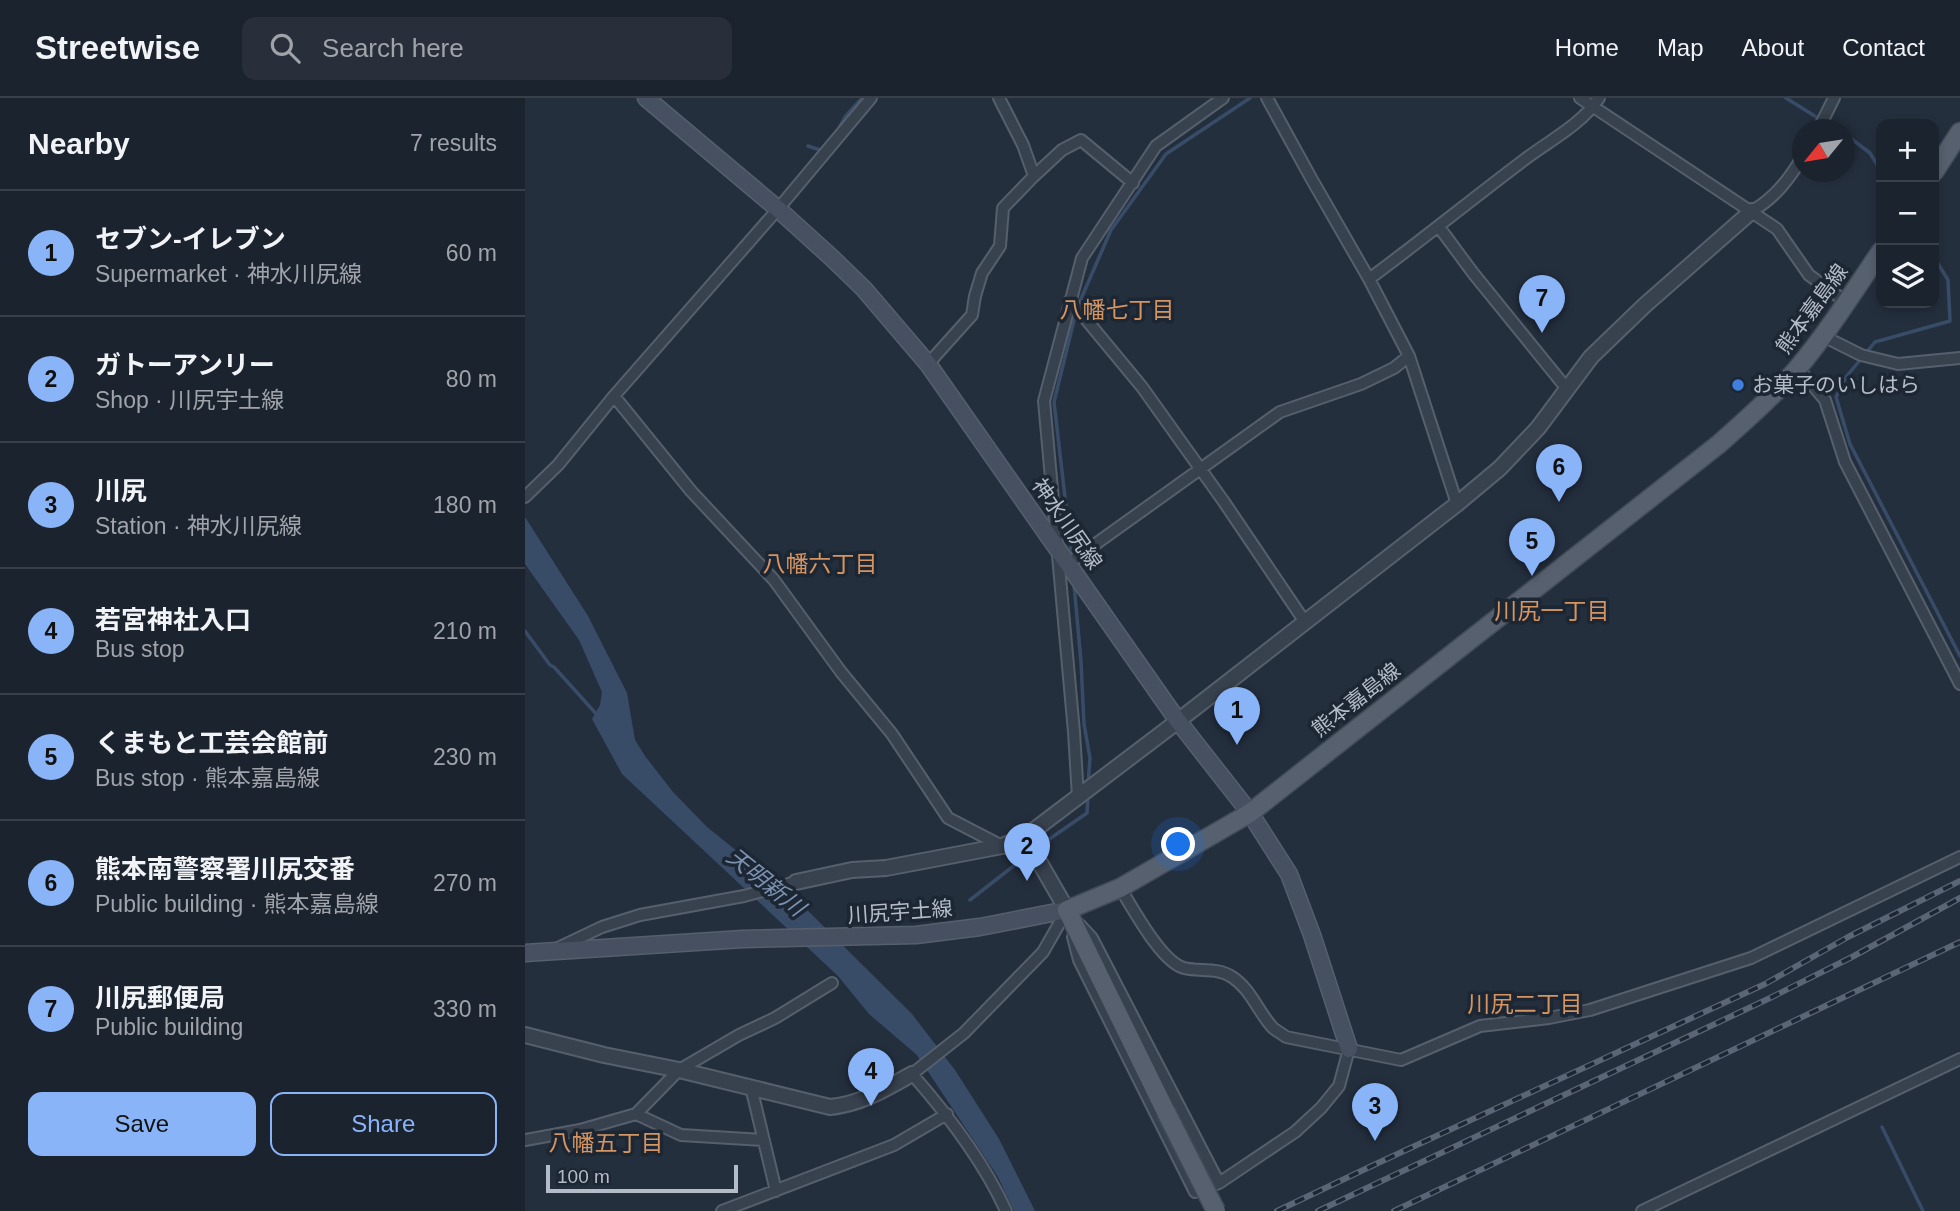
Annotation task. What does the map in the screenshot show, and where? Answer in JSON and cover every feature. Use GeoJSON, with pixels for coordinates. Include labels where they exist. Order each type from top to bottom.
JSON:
{"type":"FeatureCollection","features":[{"type":"Feature","properties":{"kind":"main road","name":"神水川尻線"},"geometry":{"type":"LineString","coordinates":[[646,98],[778,209],[864,289],[928,364],[1178,721],[1250,813],[1289,874],[1349,1049]]}},
{"type":"Feature","properties":{"kind":"main road"},"geometry":{"type":"LineString","coordinates":[[1939,164],[1960,132]]}},
{"type":"Feature","properties":{"kind":"main road","name":"熊本嘉島線"},"geometry":{"type":"LineString","coordinates":[[1067,911],[1120,888],[1250,813],[1719,444],[1798,368],[1876,258]]}},
{"type":"Feature","properties":{"kind":"main road"},"geometry":{"type":"LineString","coordinates":[[1067,911],[1216,1211]]}},
{"type":"Feature","properties":{"kind":"main road","name":"川尻宇土線"},"geometry":{"type":"LineString","coordinates":[[525,953],[743,939],[916,935],[980,927],[1067,911]]}},
{"type":"Feature","properties":{"kind":"street"},"geometry":{"type":"LineString","coordinates":[[525,496],[558,465],[614,396],[871,98]]}},
{"type":"Feature","properties":{"kind":"street"},"geometry":{"type":"LineString","coordinates":[[999,98],[1023,145],[1034,176]]}},
{"type":"Feature","properties":{"kind":"street"},"geometry":{"type":"LineString","coordinates":[[1078,797],[1044,401],[1083,258],[1156,146],[1223,98]]}},
{"type":"Feature","properties":{"kind":"street"},"geometry":{"type":"LineString","coordinates":[[1267,98],[1409,356],[1457,505]]}},
{"type":"Feature","properties":{"kind":"street"},"geometry":{"type":"LineString","coordinates":[[1580,98],[1596,102],[1777,229],[1809,275],[1846,302]]}},
{"type":"Feature","properties":{"kind":"street"},"geometry":{"type":"LineString","coordinates":[[1824,119],[1834,98]]}},
{"type":"Feature","properties":{"kind":"street"},"geometry":{"type":"LineString","coordinates":[[1369,279],[1528,157],[1563,135],[1596,102]]}},
{"type":"Feature","properties":{"kind":"street"},"geometry":{"type":"LineString","coordinates":[[928,364],[972,315],[982,273],[1000,246],[1003,208],[1062,150],[1081,140],[1133,183]]}},
{"type":"Feature","properties":{"kind":"street"},"geometry":{"type":"LineString","coordinates":[[554,950],[602,927],[640,915],[744,897],[852,870],[886,868],[1002,846],[1025,836],[1457,505],[1508,460],[1538,428],[1591,358],[1645,305],[1752,211],[1763,205],[1792,174]]}},
{"type":"Feature","properties":{"kind":"street"},"geometry":{"type":"LineString","coordinates":[[1439,226],[1473,273],[1567,389]]}},
{"type":"Feature","properties":{"kind":"street"},"geometry":{"type":"LineString","coordinates":[[1070,300],[1142,387],[1305,622]]}},
{"type":"Feature","properties":{"kind":"street"},"geometry":{"type":"LineString","coordinates":[[1823,336],[1861,355],[1898,364],[1960,358]]}},
{"type":"Feature","properties":{"kind":"street"},"geometry":{"type":"LineString","coordinates":[[1069,563],[1280,412],[1361,384],[1394,368],[1409,356]]}},
{"type":"Feature","properties":{"kind":"street"},"geometry":{"type":"LineString","coordinates":[[1798,368],[1825,400],[1845,462],[1960,684]]}},
{"type":"Feature","properties":{"kind":"street"},"geometry":{"type":"LineString","coordinates":[[614,396],[691,491],[774,580],[841,672],[892,734],[948,818],[1002,846]]}},
{"type":"Feature","properties":{"kind":"street"},"geometry":{"type":"LineString","coordinates":[[1025,836],[1067,911],[1092,938],[1219,1184]]}},
{"type":"Feature","properties":{"kind":"street"},"geometry":{"type":"LineString","coordinates":[[1120,888],[1171,962],[1183,968],[1215,971],[1231,976],[1245,988],[1273,1028],[1286,1037],[1401,1060],[1480,1026],[1577,1013],[1751,958],[1960,857]]}},
{"type":"Feature","properties":{"kind":"street"},"geometry":{"type":"LineString","coordinates":[[525,1035],[829,1107],[849,1105],[871,1097],[912,1074],[964,1033],[1043,952],[1067,911]]}},
{"type":"Feature","properties":{"kind":"street"},"geometry":{"type":"LineString","coordinates":[[1067,911],[1079,961],[1195,1192],[1219,1184],[1295,1132],[1321,1108],[1339,1086],[1349,1049]]}},
{"type":"Feature","properties":{"kind":"street"},"geometry":{"type":"LineString","coordinates":[[525,1140],[580,1130],[636,1114],[679,1070],[739,1035],[775,1018],[832,983]]}},
{"type":"Feature","properties":{"kind":"street"},"geometry":{"type":"LineString","coordinates":[[1642,1211],[1960,1059]]}},
{"type":"Feature","properties":{"kind":"street"},"geometry":{"type":"LineString","coordinates":[[912,1074],[947,1114],[1006,1211]]}},
{"type":"Feature","properties":{"kind":"street"},"geometry":{"type":"LineString","coordinates":[[751,1087],[776,1191]]}},
{"type":"Feature","properties":{"kind":"street"},"geometry":{"type":"LineString","coordinates":[[636,1114],[681,1135],[763,1140]]}},
{"type":"Feature","properties":{"kind":"street"},"geometry":{"type":"LineString","coordinates":[[722,1211],[894,1145],[947,1114]]}},
{"type":"Feature","properties":{"kind":"water","name":"天明新川"},"geometry":{"type":"Polygon","coordinates":[[[525,517],[588,616],[627,693],[635,740],[645,756],[673,792],[707,827],[794,897],[912,1014],[955,1070],[999,1139],[1035,1211],[1014,1211],[998,1177],[917,1055],[869,1014],[838,976],[622,774],[592,719],[600,705],[602,692],[579,640],[525,564],[525,517]]]}},
{"type":"Feature","properties":{"kind":"waterway"},"geometry":{"type":"LineString","coordinates":[[838,130],[845,117],[862,98]]}},
{"type":"Feature","properties":{"kind":"waterway"},"geometry":{"type":"LineString","coordinates":[[1072,558],[1054,402],[1077,308],[1111,230],[1166,154],[1250,98]]}},
{"type":"Feature","properties":{"kind":"waterway"},"geometry":{"type":"LineString","coordinates":[[1786,98],[1819,119]]}},
{"type":"Feature","properties":{"kind":"waterway"},"geometry":{"type":"LineString","coordinates":[[1855,142],[1870,153],[1876,163]]}},
{"type":"Feature","properties":{"kind":"waterway"},"geometry":{"type":"LineString","coordinates":[[808,146],[823,151]]}},
{"type":"Feature","properties":{"kind":"waterway"},"geometry":{"type":"LineString","coordinates":[[1939,265],[1948,280],[1950,321],[1875,342],[1846,377],[1836,397],[1850,444],[1960,656]]}},
{"type":"Feature","properties":{"kind":"waterway"},"geometry":{"type":"LineString","coordinates":[[1074,584],[1084,724],[1090,758],[1088,785]]}},
{"type":"Feature","properties":{"kind":"waterway"},"geometry":{"type":"LineString","coordinates":[[525,631],[550,665],[599,717]]}},
{"type":"Feature","properties":{"kind":"waterway"},"geometry":{"type":"LineString","coordinates":[[1035,849],[1087,813],[1088,796]]}},
{"type":"Feature","properties":{"kind":"waterway"},"geometry":{"type":"LineString","coordinates":[[970,900],[1029,854]]}},
{"type":"Feature","properties":{"kind":"waterway"},"geometry":{"type":"LineString","coordinates":[[1882,1127],[1923,1211]]}},
{"type":"Feature","properties":{"kind":"railway"},"geometry":{"type":"LineString","coordinates":[[1277,1211],[1765,984],[1848,937],[1960,881]]}},
{"type":"Feature","properties":{"kind":"railway"},"geometry":{"type":"LineString","coordinates":[[1318,1211],[1770,998],[1960,898]]}},
{"type":"Feature","properties":{"kind":"railway"},"geometry":{"type":"LineString","coordinates":[[1394,1211],[1960,942]]}},
{"type":"Feature","properties":{"kind":"place","name":"川尻郵便局"},"geometry":{"type":"Point","coordinates":[1542,333]}},
{"type":"Feature","properties":{"kind":"place","name":"お菓子のいしはら"},"geometry":{"type":"Point","coordinates":[1738,385]}},
{"type":"Feature","properties":{"kind":"place","name":"熊本南警察署川尻交番"},"geometry":{"type":"Point","coordinates":[1559,502]}},
{"type":"Feature","properties":{"kind":"place","name":"くまもと工芸会館前"},"geometry":{"type":"Point","coordinates":[1532,576]}},
{"type":"Feature","properties":{"kind":"place","name":"セブン-イレブン"},"geometry":{"type":"Point","coordinates":[1237,745]}},
{"type":"Feature","properties":{"kind":"place","name":"ガトーアンリー"},"geometry":{"type":"Point","coordinates":[1027,881]}},
{"type":"Feature","properties":{"kind":"place","name":"若宮神社入口"},"geometry":{"type":"Point","coordinates":[871,1106]}},
{"type":"Feature","properties":{"kind":"place","name":"川尻"},"geometry":{"type":"Point","coordinates":[1375,1141]}},
{"type":"Feature","properties":{"kind":"district","name":"八幡七丁目"},"geometry":{"type":"Point","coordinates":[1117,310]}},
{"type":"Feature","properties":{"kind":"district","name":"八幡六丁目"},"geometry":{"type":"Point","coordinates":[820,564]}},
{"type":"Feature","properties":{"kind":"district","name":"川尻一丁目"},"geometry":{"type":"Point","coordinates":[1552,611]}},
{"type":"Feature","properties":{"kind":"district","name":"川尻二丁目"},"geometry":{"type":"Point","coordinates":[1525,1004]}},
{"type":"Feature","properties":{"kind":"district","name":"八幡五丁目"},"geometry":{"type":"Point","coordinates":[606,1143]}}]}
